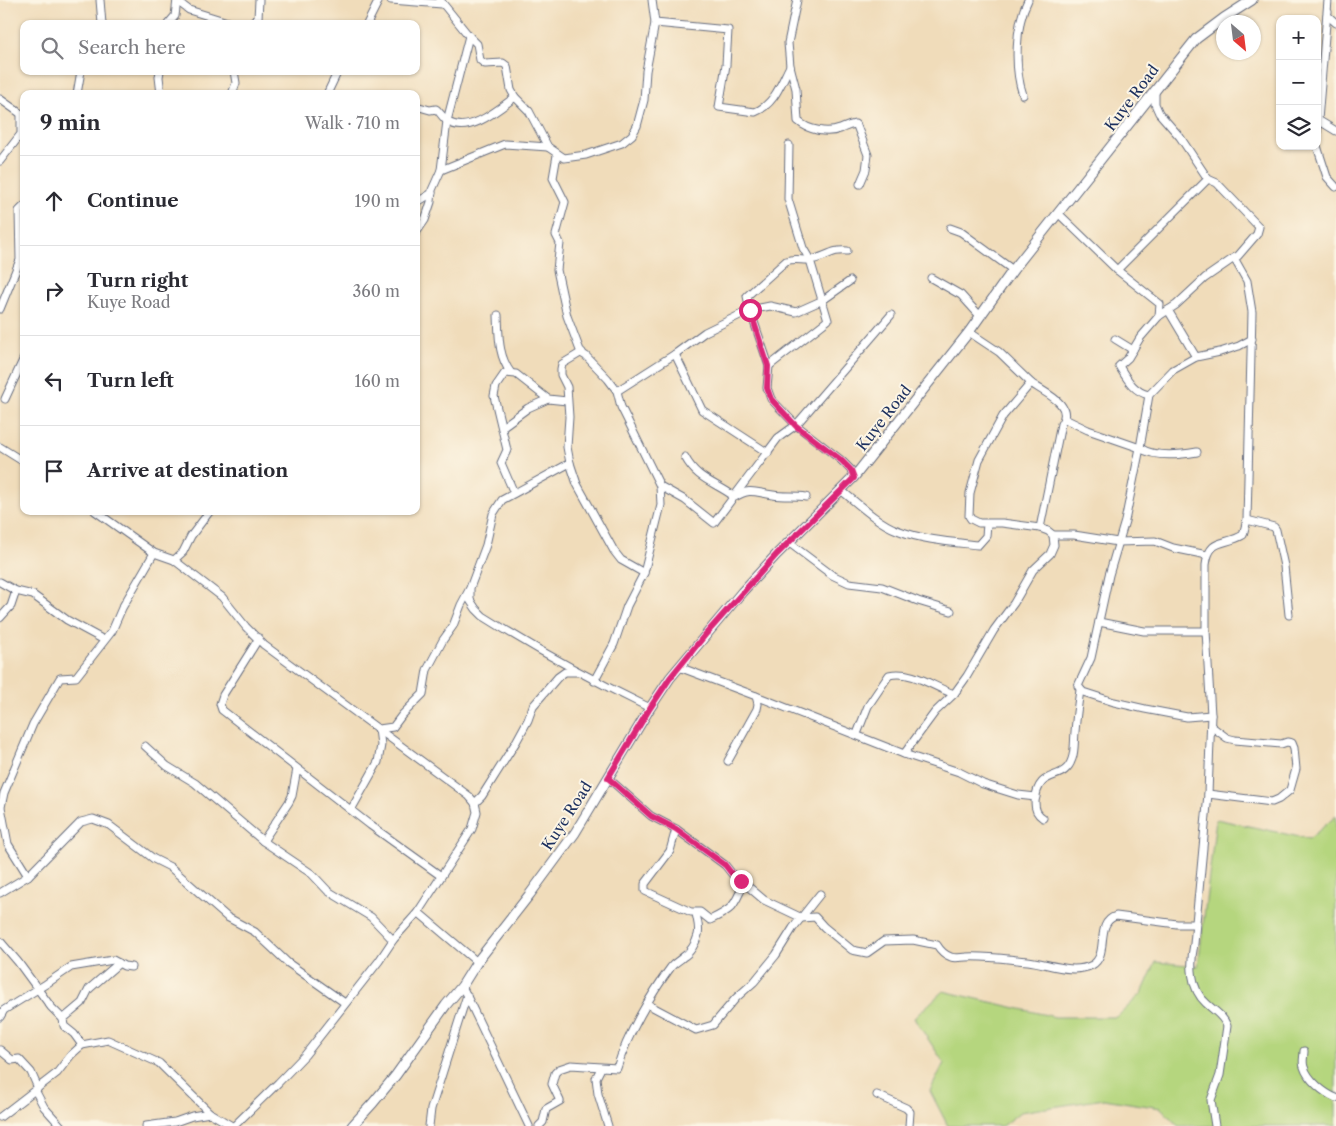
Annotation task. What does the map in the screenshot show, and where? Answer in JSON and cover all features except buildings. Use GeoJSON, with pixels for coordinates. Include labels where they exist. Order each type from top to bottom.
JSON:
{"type":"FeatureCollection","features":[{"type":"Feature","properties":{"kind":"street"},"geometry":{"type":"LineString","coordinates":[[100,0],[102,20]]}},
{"type":"Feature","properties":{"kind":"street"},"geometry":{"type":"LineString","coordinates":[[256,20],[258,18],[259,0]]}},
{"type":"Feature","properties":{"kind":"street"},"geometry":{"type":"LineString","coordinates":[[369,20],[379,0]]}},
{"type":"Feature","properties":{"kind":"street"},"geometry":{"type":"LineString","coordinates":[[391,0],[441,2],[478,44],[480,60],[485,64],[503,63],[507,66],[511,90],[515,97],[529,111],[548,147],[564,158],[586,156],[622,143],[632,134],[637,126],[644,100],[646,70],[655,24],[652,0]]}},
{"type":"Feature","properties":{"kind":"street"},"geometry":{"type":"LineString","coordinates":[[797,0],[788,43],[790,66],[796,90],[798,121],[810,128],[831,131],[855,124],[860,131],[868,155],[868,163],[860,184]]}},
{"type":"Feature","properties":{"kind":"street"},"geometry":{"type":"LineString","coordinates":[[1023,95],[1018,78],[1017,41],[1024,7],[1028,0]]}},
{"type":"Feature","properties":{"kind":"street","name":"Kuye Road"},"geometry":{"type":"LineString","coordinates":[[352,1126],[373,1104],[396,1075],[446,1005],[462,986],[477,962],[575,832],[650,708],[679,667],[742,592],[788,542],[854,478],[969,332],[1013,270],[1196,39],[1252,0]]}},
{"type":"Feature","properties":{"kind":"street"},"geometry":{"type":"LineString","coordinates":[[1328,0],[1327,15],[1336,23]]}},
{"type":"Feature","properties":{"kind":"street"},"geometry":{"type":"LineString","coordinates":[[1319,105],[1328,0]]}},
{"type":"Feature","properties":{"kind":"street"},"geometry":{"type":"LineString","coordinates":[[171,20],[174,16],[177,1],[188,10],[220,20]]}},
{"type":"Feature","properties":{"kind":"street"},"geometry":{"type":"LineString","coordinates":[[174,16],[188,10]]}},
{"type":"Feature","properties":{"kind":"street"},"geometry":{"type":"LineString","coordinates":[[655,24],[728,30],[726,65],[719,107],[756,112],[760,110],[776,96],[790,66]]}},
{"type":"Feature","properties":{"kind":"street"},"geometry":{"type":"LineString","coordinates":[[420,227],[425,220],[432,193],[441,170],[447,121],[469,36]]}},
{"type":"Feature","properties":{"kind":"street"},"geometry":{"type":"LineString","coordinates":[[78,90],[80,75]]}},
{"type":"Feature","properties":{"kind":"street"},"geometry":{"type":"LineString","coordinates":[[159,75],[161,90]]}},
{"type":"Feature","properties":{"kind":"street"},"geometry":{"type":"LineString","coordinates":[[233,90],[236,83],[235,75]]}},
{"type":"Feature","properties":{"kind":"street"},"geometry":{"type":"LineString","coordinates":[[330,90],[336,75]]}},
{"type":"Feature","properties":{"kind":"street"},"geometry":{"type":"LineString","coordinates":[[1149,395],[1140,394],[1135,389],[1120,366],[1159,316],[1183,299],[1205,278],[1234,258],[1257,234],[1258,227],[1217,182],[1208,179],[1180,137],[1159,113],[1155,104],[1155,93]]}},
{"type":"Feature","properties":{"kind":"street"},"geometry":{"type":"LineString","coordinates":[[420,107],[430,110],[436,109],[447,121],[460,125],[474,123],[489,116],[515,97]]}},
{"type":"Feature","properties":{"kind":"street"},"geometry":{"type":"LineString","coordinates":[[0,99],[20,113]]}},
{"type":"Feature","properties":{"kind":"street"},"geometry":{"type":"LineString","coordinates":[[1321,122],[1336,131]]}},
{"type":"Feature","properties":{"kind":"street"},"geometry":{"type":"LineString","coordinates":[[0,161],[20,135]]}},
{"type":"Feature","properties":{"kind":"street"},"geometry":{"type":"LineString","coordinates":[[441,170],[505,144],[548,147]]}},
{"type":"Feature","properties":{"kind":"street"},"geometry":{"type":"LineString","coordinates":[[768,366],[828,320],[810,260],[803,248],[788,199],[789,146]]}},
{"type":"Feature","properties":{"kind":"street"},"geometry":{"type":"LineString","coordinates":[[1318,150],[1327,178],[1336,187]]}},
{"type":"Feature","properties":{"kind":"street"},"geometry":{"type":"LineString","coordinates":[[557,155],[554,178],[565,202],[556,235],[560,243],[557,270],[567,316],[582,352],[617,391],[624,414],[660,486],[661,505],[644,573],[627,606],[614,644],[594,681]]}},
{"type":"Feature","properties":{"kind":"street"},"geometry":{"type":"LineString","coordinates":[[1118,270],[1208,179]]}},
{"type":"Feature","properties":{"kind":"street"},"geometry":{"type":"LineString","coordinates":[[420,200],[432,193]]}},
{"type":"Feature","properties":{"kind":"street"},"geometry":{"type":"LineString","coordinates":[[0,309],[20,260],[20,210]]}},
{"type":"Feature","properties":{"kind":"street"},"geometry":{"type":"LineString","coordinates":[[1059,214],[1118,270],[1160,304],[1159,316]]}},
{"type":"Feature","properties":{"kind":"street"},"geometry":{"type":"LineString","coordinates":[[950,228],[961,232],[1013,270]]}},
{"type":"Feature","properties":{"kind":"street"},"geometry":{"type":"LineString","coordinates":[[847,251],[840,250],[810,260],[792,259],[786,261],[747,296],[768,366],[767,388],[771,399],[796,426],[841,460],[851,470],[854,478]]}},
{"type":"Feature","properties":{"kind":"street"},"geometry":{"type":"LineString","coordinates":[[1215,1126],[1211,1100],[1220,1075],[1227,1026],[1220,1014],[1198,995],[1190,960],[1196,924],[1208,794],[1211,726],[1206,631],[1207,555],[1216,544],[1243,536],[1247,520],[1252,312],[1243,271],[1234,258]]}},
{"type":"Feature","properties":{"kind":"street"},"geometry":{"type":"LineString","coordinates":[[931,278],[961,295],[980,316]]}},
{"type":"Feature","properties":{"kind":"street"},"geometry":{"type":"LineString","coordinates":[[617,391],[675,354],[705,332],[750,310],[770,306],[796,312],[823,300],[850,281]]}},
{"type":"Feature","properties":{"kind":"street"},"geometry":{"type":"LineString","coordinates":[[1168,310],[1196,357]]}},
{"type":"Feature","properties":{"kind":"street"},"geometry":{"type":"LineString","coordinates":[[498,315],[502,357],[504,364],[511,373]]}},
{"type":"Feature","properties":{"kind":"street"},"geometry":{"type":"LineString","coordinates":[[660,486],[685,500],[714,523],[778,438],[796,426],[891,315]]}},
{"type":"Feature","properties":{"kind":"street"},"geometry":{"type":"LineString","coordinates":[[969,332],[999,352],[1031,383],[1044,390],[1064,410],[1065,418],[1061,424],[1040,528]]}},
{"type":"Feature","properties":{"kind":"street"},"geometry":{"type":"LineString","coordinates":[[1115,339],[1133,350]]}},
{"type":"Feature","properties":{"kind":"street"},"geometry":{"type":"LineString","coordinates":[[1043,818],[1036,809],[1036,797],[1040,783],[1048,776],[1063,772],[1069,767],[1073,756],[1080,690],[1078,686],[1091,658],[1118,542],[1131,497],[1149,395],[1174,370],[1196,357],[1239,346],[1252,339]]}},
{"type":"Feature","properties":{"kind":"street"},"geometry":{"type":"LineString","coordinates":[[582,352],[562,364],[561,369],[566,388],[569,418],[567,447],[570,463],[577,484],[614,551],[621,560],[644,573]]}},
{"type":"Feature","properties":{"kind":"street"},"geometry":{"type":"LineString","coordinates":[[675,354],[702,410],[768,452]]}},
{"type":"Feature","properties":{"kind":"street"},"geometry":{"type":"LineString","coordinates":[[5,399],[20,367]]}},
{"type":"Feature","properties":{"kind":"street"},"geometry":{"type":"LineString","coordinates":[[514,493],[501,462],[507,450],[494,396],[496,386],[501,377],[506,373],[516,374],[548,399]]}},
{"type":"Feature","properties":{"kind":"street"},"geometry":{"type":"LineString","coordinates":[[904,754],[935,712],[954,694],[994,630],[1014,603],[1033,570],[1050,554],[1054,545],[1053,535],[1048,530],[1002,523],[987,524],[976,522],[969,516],[970,492],[979,460],[1003,416],[1024,394],[1031,383]]}},
{"type":"Feature","properties":{"kind":"street"},"geometry":{"type":"LineString","coordinates":[[502,427],[528,408],[548,399],[567,401]]}},
{"type":"Feature","properties":{"kind":"street"},"geometry":{"type":"LineString","coordinates":[[1065,418],[1088,430],[1140,448],[1145,452],[1179,455],[1197,452]]}},
{"type":"Feature","properties":{"kind":"street"},"geometry":{"type":"LineString","coordinates":[[0,447],[20,460]]}},
{"type":"Feature","properties":{"kind":"street"},"geometry":{"type":"LineString","coordinates":[[685,456],[696,473],[735,497]]}},
{"type":"Feature","properties":{"kind":"street"},"geometry":{"type":"LineString","coordinates":[[380,729],[393,727],[423,694],[427,670],[453,626],[470,588],[486,546],[496,508],[502,500],[570,463]]}},
{"type":"Feature","properties":{"kind":"street"},"geometry":{"type":"LineString","coordinates":[[735,497],[743,492],[752,491],[773,495],[806,496]]}},
{"type":"Feature","properties":{"kind":"street"},"geometry":{"type":"LineString","coordinates":[[842,491],[887,525],[896,530],[923,537],[978,545],[986,536],[987,524]]}},
{"type":"Feature","properties":{"kind":"street"},"geometry":{"type":"LineString","coordinates":[[0,1117],[57,1073],[71,1055],[82,1045],[108,1040],[159,1063],[210,1113],[233,1126],[305,1055],[379,962],[393,940],[418,912],[472,829],[477,812],[475,803],[462,790],[264,645],[246,627],[222,597],[174,560],[154,552],[100,515]]}},
{"type":"Feature","properties":{"kind":"street"},"geometry":{"type":"LineString","coordinates":[[174,560],[183,552],[191,536],[207,515]]}},
{"type":"Feature","properties":{"kind":"street"},"geometry":{"type":"LineString","coordinates":[[1247,520],[1274,527],[1276,530],[1284,566],[1289,616]]}},
{"type":"Feature","properties":{"kind":"street"},"geometry":{"type":"LineString","coordinates":[[1053,535],[1074,535],[1118,542],[1155,541],[1173,548],[1207,555]]}},
{"type":"Feature","properties":{"kind":"street"},"geometry":{"type":"LineString","coordinates":[[788,542],[841,580],[888,589],[951,611]]}},
{"type":"Feature","properties":{"kind":"street"},"geometry":{"type":"LineString","coordinates":[[28,876],[8,844],[1,807],[4,793],[32,724],[60,678],[76,677],[90,661],[112,631],[122,608],[154,552]]}},
{"type":"Feature","properties":{"kind":"street"},"geometry":{"type":"LineString","coordinates":[[0,582],[16,591],[33,595],[67,620],[104,640]]}},
{"type":"Feature","properties":{"kind":"street"},"geometry":{"type":"LineString","coordinates":[[470,588],[470,600],[483,616],[544,654],[650,708]]}},
{"type":"Feature","properties":{"kind":"street"},"geometry":{"type":"LineString","coordinates":[[0,618],[11,606],[16,591]]}},
{"type":"Feature","properties":{"kind":"street"},"geometry":{"type":"LineString","coordinates":[[1099,622],[1144,632],[1206,631]]}},
{"type":"Feature","properties":{"kind":"street"},"geometry":{"type":"LineString","coordinates":[[259,638],[223,695],[220,704],[222,710],[351,810],[441,876]]}},
{"type":"Feature","properties":{"kind":"street"},"geometry":{"type":"LineString","coordinates":[[679,667],[904,754],[959,772],[983,784],[1018,795],[1036,797]]}},
{"type":"Feature","properties":{"kind":"street"},"geometry":{"type":"LineString","coordinates":[[475,803],[482,796],[516,742],[533,706],[558,677],[566,672],[579,672]]}},
{"type":"Feature","properties":{"kind":"street"},"geometry":{"type":"LineString","coordinates":[[856,734],[868,706],[889,675],[900,673],[915,676],[954,694]]}},
{"type":"Feature","properties":{"kind":"street"},"geometry":{"type":"LineString","coordinates":[[1080,690],[1114,702],[1145,709],[1187,717],[1211,715]]}},
{"type":"Feature","properties":{"kind":"street"},"geometry":{"type":"LineString","coordinates":[[728,761],[756,709],[758,704],[756,696]]}},
{"type":"Feature","properties":{"kind":"street"},"geometry":{"type":"LineString","coordinates":[[1208,794],[1272,802],[1286,795],[1290,790],[1296,769],[1292,743],[1280,744],[1235,740],[1219,733],[1211,726]]}},
{"type":"Feature","properties":{"kind":"street"},"geometry":{"type":"LineString","coordinates":[[351,810],[381,754],[380,729]]}},
{"type":"Feature","properties":{"kind":"street"},"geometry":{"type":"LineString","coordinates":[[145,746],[167,766],[195,783],[263,841],[301,865],[328,892],[371,917],[393,940]]}},
{"type":"Feature","properties":{"kind":"street"},"geometry":{"type":"LineString","coordinates":[[263,841],[292,796],[298,769]]}},
{"type":"Feature","properties":{"kind":"street"},"geometry":{"type":"LineString","coordinates":[[608,778],[651,816],[676,829],[725,865],[736,879],[764,900],[802,918],[816,918],[852,950],[867,953],[884,941],[913,940],[937,945],[941,951],[953,958],[986,956],[1080,968],[1090,966],[1099,958],[1107,922],[1116,916],[1177,924],[1196,924]]}},
{"type":"Feature","properties":{"kind":"street"},"geometry":{"type":"LineString","coordinates":[[0,894],[28,876],[81,822],[93,819],[109,825],[154,859],[170,867],[227,917],[255,932],[288,963],[345,1003]]}},
{"type":"Feature","properties":{"kind":"street"},"geometry":{"type":"LineString","coordinates":[[676,829],[670,852],[645,884],[644,888],[649,894],[696,913],[700,912],[710,920],[735,904],[744,884]]}},
{"type":"Feature","properties":{"kind":"street"},"geometry":{"type":"LineString","coordinates":[[646,1004],[696,1030],[712,1025],[736,998],[754,982],[820,894]]}},
{"type":"Feature","properties":{"kind":"street"},"geometry":{"type":"LineString","coordinates":[[418,912],[477,962]]}},
{"type":"Feature","properties":{"kind":"street"},"geometry":{"type":"LineString","coordinates":[[539,1126],[543,1122],[546,1109],[560,1101],[552,1084],[555,1073],[560,1069],[571,1065],[617,1068],[628,1038],[646,1004],[674,963],[686,955],[699,935],[696,913]]}},
{"type":"Feature","properties":{"kind":"street"},"geometry":{"type":"LineString","coordinates":[[0,941],[51,1007],[63,1019],[64,1026],[74,1034],[82,1045]]}},
{"type":"Feature","properties":{"kind":"street"},"geometry":{"type":"LineString","coordinates":[[0,1017],[4,1010],[38,990],[71,967],[113,960],[131,967]]}},
{"type":"Feature","properties":{"kind":"street"},"geometry":{"type":"LineString","coordinates":[[63,1019],[82,1004],[90,989],[119,963]]}},
{"type":"Feature","properties":{"kind":"street"},"geometry":{"type":"LineString","coordinates":[[462,986],[530,1126]]}},
{"type":"Feature","properties":{"kind":"street"},"geometry":{"type":"LineString","coordinates":[[429,1126],[432,1110],[467,995]]}},
{"type":"Feature","properties":{"kind":"street"},"geometry":{"type":"LineString","coordinates":[[0,1050],[12,1060],[19,1060],[31,1072],[44,1107],[61,1126]]}},
{"type":"Feature","properties":{"kind":"street"},"geometry":{"type":"LineString","coordinates":[[1304,1051],[1303,1064],[1308,1076],[1330,1096],[1336,1098]]}},
{"type":"Feature","properties":{"kind":"street"},"geometry":{"type":"LineString","coordinates":[[601,1068],[596,1078],[598,1094],[608,1126]]}},
{"type":"Feature","properties":{"kind":"street"},"geometry":{"type":"LineString","coordinates":[[877,1095],[906,1108],[910,1112],[909,1126]]}},
{"type":"Feature","properties":{"kind":"street"},"geometry":{"type":"LineString","coordinates":[[146,1126],[175,1122],[192,1116],[210,1113]]}},
{"type":"Feature","properties":{"kind":"green space"},"geometry":{"type":"Polygon","coordinates":[[[1336,816],[1336,1126],[1178,1126],[1161,1108],[1104,1099],[1020,1112],[1002,1126],[948,1126],[930,1091],[944,1063],[914,1018],[943,991],[1055,1017],[1117,1017],[1142,993],[1156,962],[1198,966],[1216,819],[1309,839],[1336,816]]]}},
{"type":"Feature","properties":{"kind":"route"},"geometry":{"type":"LineString","coordinates":[[741,881],[736,879],[725,865],[676,829],[651,816],[608,778],[670,678],[705,635],[788,542],[854,478],[848,466],[796,426],[771,399],[767,388],[768,366],[750,310]]}}]}
